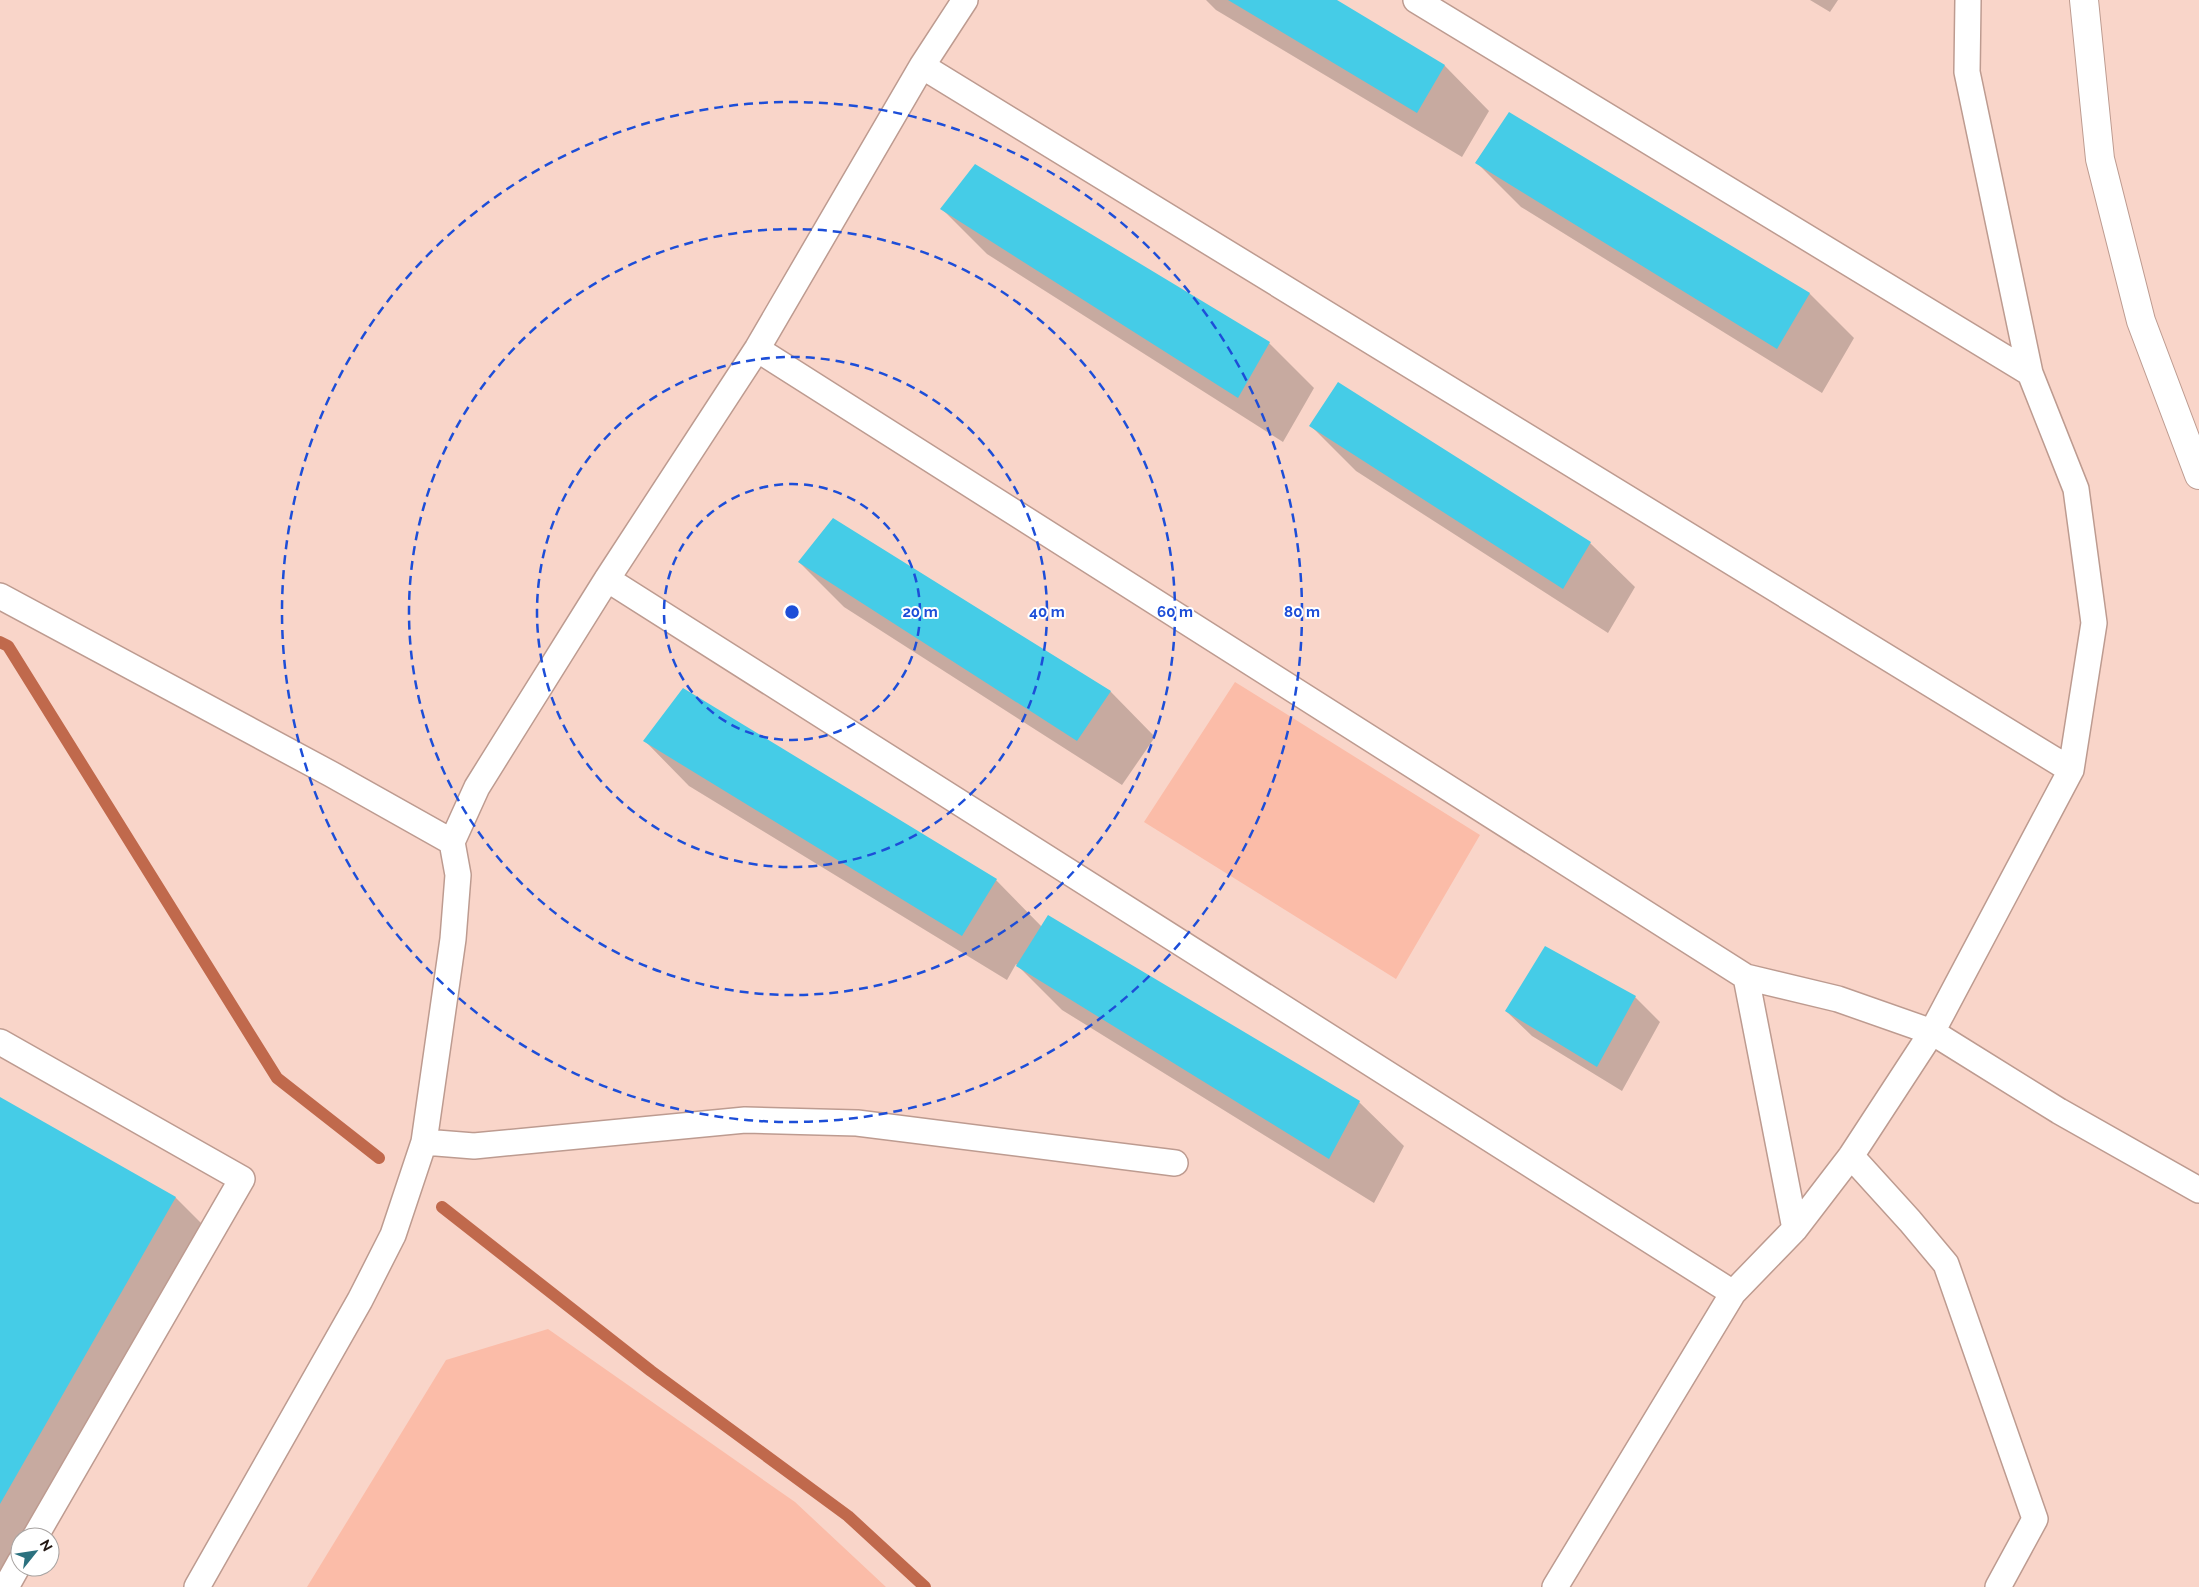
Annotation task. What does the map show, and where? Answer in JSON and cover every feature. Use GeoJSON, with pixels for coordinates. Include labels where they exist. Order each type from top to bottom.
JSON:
{"type":"FeatureCollection","features":[{"type":"Feature","properties":{"kind":"street"},"geometry":{"type":"LineString","coordinates":[[2084,0],[2100,159],[2140,321],[2199,475]]}},
{"type":"Feature","properties":{"kind":"lane"},"geometry":{"type":"LineString","coordinates":[[197,1587],[364,1292],[393,1235],[424,1142],[453,930],[458,875],[452,842],[477,787],[607,579],[757,349],[922,66],[965,0]]}},
{"type":"Feature","properties":{"kind":"lane"},"geometry":{"type":"LineString","coordinates":[[1416,0],[2030,374]]}},
{"type":"Feature","properties":{"kind":"lane"},"geometry":{"type":"LineString","coordinates":[[1555,1587],[1733,1293],[1795,1229],[1851,1156],[1932,1032],[2071,770],[2094,624],[2076,489],[2030,374],[1967,72],[1968,0]]}},
{"type":"Feature","properties":{"kind":"lane"},"geometry":{"type":"LineString","coordinates":[[922,66],[2071,770]]}},
{"type":"Feature","properties":{"kind":"lane"},"geometry":{"type":"LineString","coordinates":[[757,349],[1746,977],[1838,999],[1932,1032],[2059,1110],[2199,1190]]}},
{"type":"Feature","properties":{"kind":"lane"},"geometry":{"type":"LineString","coordinates":[[607,579],[1733,1293]]}},
{"type":"Feature","properties":{"kind":"lane"},"geometry":{"type":"LineString","coordinates":[[0,596],[331,774],[452,842]]}},
{"type":"Feature","properties":{"kind":"lane"},"geometry":{"type":"LineString","coordinates":[[1746,977],[1795,1229]]}},
{"type":"Feature","properties":{"kind":"lane"},"geometry":{"type":"LineString","coordinates":[[0,1042],[242,1179],[41,1527]]}},
{"type":"Feature","properties":{"kind":"lane"},"geometry":{"type":"LineString","coordinates":[[424,1142],[474,1146],[745,1120],[773,1120],[857,1123],[1175,1163]]}},
{"type":"Feature","properties":{"kind":"lane"},"geometry":{"type":"LineString","coordinates":[[1851,1156],[1910,1220],[1946,1264],[2035,1519],[1998,1587]]}},
{"type":"Feature","properties":{"kind":"shaded area"},"geometry":{"type":"Polygon","coordinates":[[[1235,682],[1480,835],[1396,979],[1144,822],[1235,682]]]}},
{"type":"Feature","properties":{"kind":"shaded area"},"geometry":{"type":"Polygon","coordinates":[[[548,1329],[795,1502],[886,1587],[307,1587],[446,1360],[548,1329]]]}},
{"type":"Feature","properties":{"kind":"building"},"geometry":{"type":"Polygon","coordinates":[[[1228,0],[1337,0],[1445,65],[1417,113],[1228,0]]]}},
{"type":"Feature","properties":{"kind":"building"},"geometry":{"type":"Polygon","coordinates":[[[1509,112],[1810,293],[1777,349],[1475,163],[1509,112]]]}},
{"type":"Feature","properties":{"kind":"building"},"geometry":{"type":"Polygon","coordinates":[[[975,164],[1270,342],[1238,398],[940,209],[975,164]]]}},
{"type":"Feature","properties":{"kind":"building"},"geometry":{"type":"Polygon","coordinates":[[[1338,382],[1591,542],[1563,589],[1309,426],[1338,382]]]}},
{"type":"Feature","properties":{"kind":"building"},"geometry":{"type":"Polygon","coordinates":[[[833,518],[1111,691],[1077,741],[798,562],[833,518]]]}},
{"type":"Feature","properties":{"kind":"building"},"geometry":{"type":"Polygon","coordinates":[[[683,688],[997,879],[962,936],[643,741],[683,688]]]}},
{"type":"Feature","properties":{"kind":"building"},"geometry":{"type":"Polygon","coordinates":[[[1048,915],[1360,1101],[1329,1159],[1016,966],[1048,915]]]}},
{"type":"Feature","properties":{"kind":"building"},"geometry":{"type":"Polygon","coordinates":[[[1545,946],[1636,996],[1597,1067],[1505,1011],[1545,946]]]}},
{"type":"Feature","properties":{"kind":"building"},"geometry":{"type":"Polygon","coordinates":[[[0,1097],[176,1197],[0,1504],[0,1097]]]}},
{"type":"Feature","properties":{"kind":"waterway"},"geometry":{"type":"LineString","coordinates":[[0,642],[8,646],[277,1078],[379,1158]]}},
{"type":"Feature","properties":{"kind":"waterway"},"geometry":{"type":"LineString","coordinates":[[442,1207],[651,1371],[848,1516],[925,1587]]}}]}
